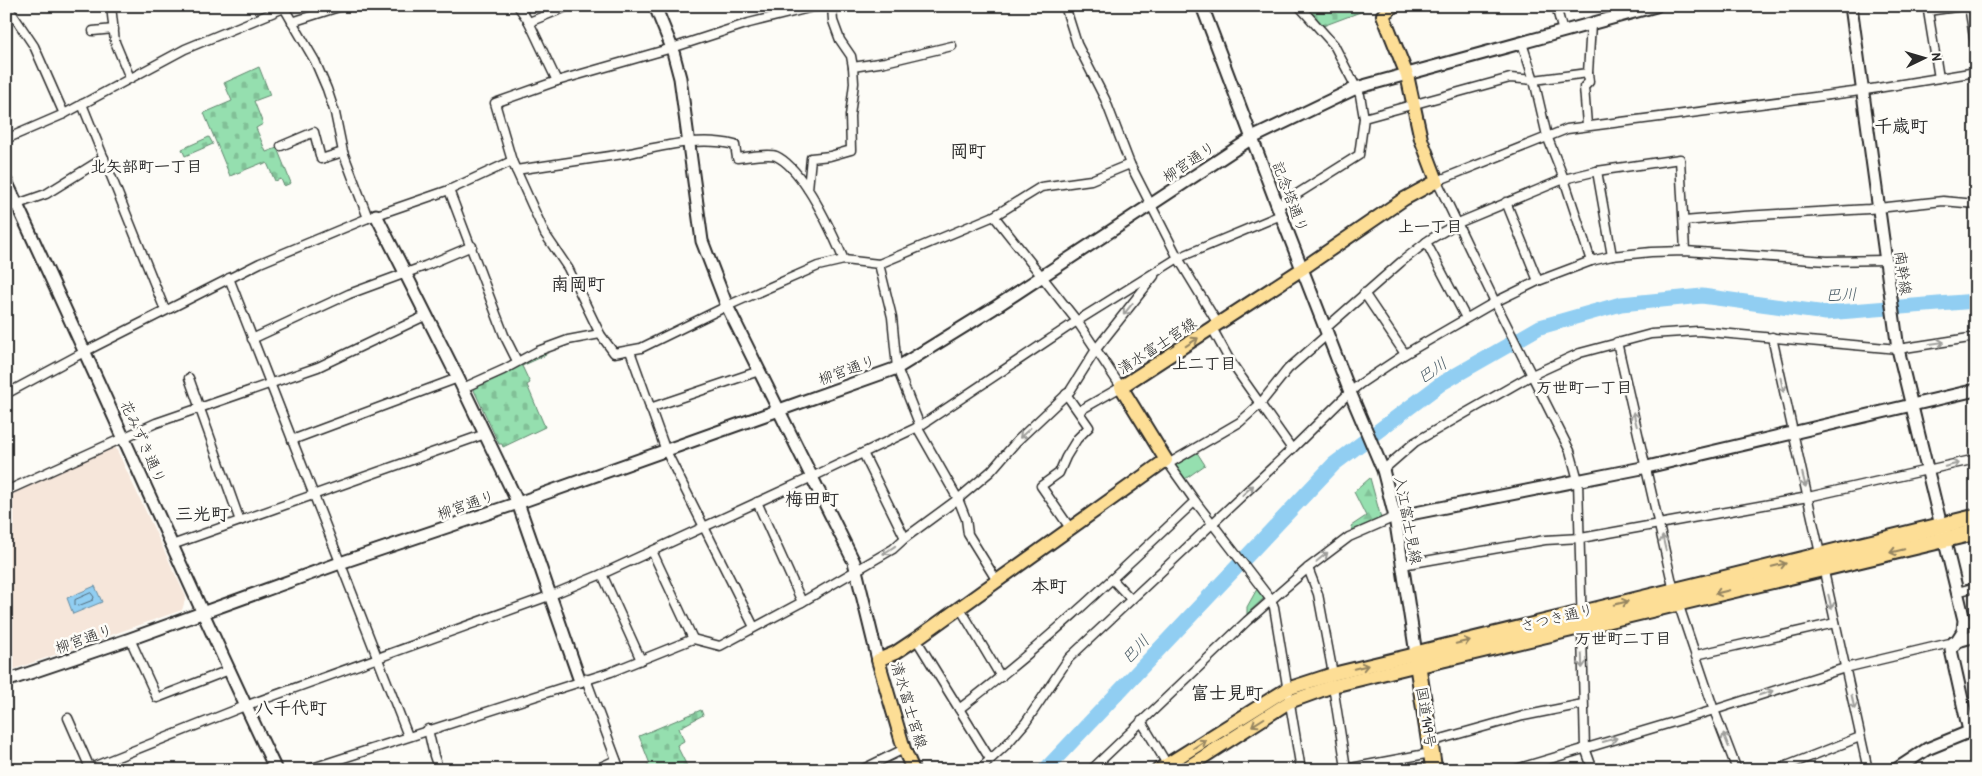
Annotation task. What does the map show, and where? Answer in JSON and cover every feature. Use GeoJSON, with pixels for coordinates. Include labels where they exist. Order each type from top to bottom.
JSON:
{"type":"FeatureCollection","features":[{"type":"Feature","properties":{"kind":"highway","name":"さつき通り"},"geometry":{"type":"LineString","coordinates":[[1943,533],[1976,517]]}},
{"type":"Feature","properties":{"kind":"highway","name":"さつき通り"},"geometry":{"type":"LineString","coordinates":[[1417,659],[1943,533],[1976,532]]}},
{"type":"Feature","properties":{"kind":"highway","name":"国道149号"},"geometry":{"type":"LineString","coordinates":[[1417,659],[1434,770]]}},
{"type":"Feature","properties":{"kind":"main road"},"geometry":{"type":"LineString","coordinates":[[1393,6],[1383,15],[1407,75],[1422,139],[1437,181]]}},
{"type":"Feature","properties":{"kind":"main road","name":"清水富士宮線"},"geometry":{"type":"LineString","coordinates":[[913,770],[904,749],[878,660],[895,654],[1070,528],[1167,462],[1121,387],[1302,269],[1404,199],[1437,181]]}},
{"type":"Feature","properties":{"kind":"main road","name":"さつき通り"},"geometry":{"type":"LineString","coordinates":[[1166,768],[1288,696],[1333,680],[1417,659]]}},
{"type":"Feature","properties":{"kind":"main road","name":"さつき通り"},"geometry":{"type":"LineString","coordinates":[[1183,770],[1288,696]]}},
{"type":"Feature","properties":{"kind":"street"},"geometry":{"type":"LineString","coordinates":[[7,6],[34,46],[64,114]]}},
{"type":"Feature","properties":{"kind":"street"},"geometry":{"type":"LineString","coordinates":[[112,6],[115,42],[130,78]]}},
{"type":"Feature","properties":{"kind":"street"},"geometry":{"type":"LineString","coordinates":[[292,22],[342,6]]}},
{"type":"Feature","properties":{"kind":"street"},"geometry":{"type":"LineString","coordinates":[[518,6],[529,22],[557,82]]}},
{"type":"Feature","properties":{"kind":"street"},"geometry":{"type":"LineString","coordinates":[[529,22],[569,6]]}},
{"type":"Feature","properties":{"kind":"street"},"geometry":{"type":"LineString","coordinates":[[655,6],[672,48],[680,78],[702,241],[727,306],[857,570],[878,660]]}},
{"type":"Feature","properties":{"kind":"street"},"geometry":{"type":"LineString","coordinates":[[825,6],[813,7],[749,23],[495,103],[512,161],[545,234],[576,283],[600,334],[614,353],[641,348],[727,306],[818,266],[844,260],[878,264],[994,216],[1041,186],[1091,180],[1130,164]]}},
{"type":"Feature","properties":{"kind":"street"},"geometry":{"type":"LineString","coordinates":[[808,189],[811,158],[830,156],[851,150],[850,116],[854,83],[853,67],[850,56],[840,40],[833,21],[832,6]]}},
{"type":"Feature","properties":{"kind":"street"},"geometry":{"type":"LineString","coordinates":[[1065,6],[1077,44],[1104,99],[1130,164],[1215,326],[1230,361],[1292,450]]}},
{"type":"Feature","properties":{"kind":"street","name":"記念塔通り"},"geometry":{"type":"LineString","coordinates":[[1202,6],[1351,395]]}},
{"type":"Feature","properties":{"kind":"street"},"geometry":{"type":"LineString","coordinates":[[68,718],[87,769],[246,706],[549,596],[602,574],[919,426],[1077,321],[1178,258],[1279,211],[1359,155],[1364,118],[1360,95],[1332,43],[1299,6]]}},
{"type":"Feature","properties":{"kind":"street"},"geometry":{"type":"LineString","coordinates":[[1556,6],[1562,32]]}},
{"type":"Feature","properties":{"kind":"street","name":"柳宮通り"},"geometry":{"type":"LineString","coordinates":[[6,681],[130,639],[340,563],[518,503],[897,368],[994,308],[1252,138],[1356,88],[1656,6]]}},
{"type":"Feature","properties":{"kind":"street","name":"南幹線"},"geometry":{"type":"LineString","coordinates":[[1851,6],[1898,346],[1964,625],[1963,631],[1954,642]]}},
{"type":"Feature","properties":{"kind":"street"},"geometry":{"type":"LineString","coordinates":[[1939,78],[1928,11],[1963,6]]}},
{"type":"Feature","properties":{"kind":"street"},"geometry":{"type":"LineString","coordinates":[[1969,6],[1976,50]]}},
{"type":"Feature","properties":{"kind":"street"},"geometry":{"type":"LineString","coordinates":[[6,140],[64,114],[185,50],[283,7],[315,61],[327,90],[343,152],[372,217],[406,274],[427,315],[518,503],[549,596],[620,770]]}},
{"type":"Feature","properties":{"kind":"street"},"geometry":{"type":"LineString","coordinates":[[1588,125],[1584,86],[1589,82],[1591,24]]}},
{"type":"Feature","properties":{"kind":"street"},"geometry":{"type":"LineString","coordinates":[[93,31],[114,29]]}},
{"type":"Feature","properties":{"kind":"street"},"geometry":{"type":"LineString","coordinates":[[1522,42],[1534,80],[1547,136],[1564,179],[1591,261]]}},
{"type":"Feature","properties":{"kind":"street"},"geometry":{"type":"LineString","coordinates":[[853,67],[895,60],[952,46]]}},
{"type":"Feature","properties":{"kind":"street"},"geometry":{"type":"LineString","coordinates":[[1593,770],[1585,748],[1578,480],[1570,451],[1437,181],[1567,128],[1862,90],[1976,72]]}},
{"type":"Feature","properties":{"kind":"street"},"geometry":{"type":"LineString","coordinates":[[1364,118],[1510,78],[1534,80],[1588,73]]}},
{"type":"Feature","properties":{"kind":"street"},"geometry":{"type":"LineString","coordinates":[[82,104],[165,310]]}},
{"type":"Feature","properties":{"kind":"street"},"geometry":{"type":"LineString","coordinates":[[281,146],[314,132],[321,159],[343,152]]}},
{"type":"Feature","properties":{"kind":"street"},"geometry":{"type":"LineString","coordinates":[[516,170],[688,143],[722,142],[735,145],[738,158],[775,156],[787,164],[808,189],[844,260]]}},
{"type":"Feature","properties":{"kind":"street"},"geometry":{"type":"LineString","coordinates":[[12,206],[46,194],[104,158]]}},
{"type":"Feature","properties":{"kind":"street"},"geometry":{"type":"LineString","coordinates":[[1301,770],[1274,607],[1271,600],[1167,462],[1228,430],[1260,404],[1288,369],[1364,293],[1426,242],[1458,223],[1506,202],[1564,179],[1597,171],[1680,159],[1685,251]]}},
{"type":"Feature","properties":{"kind":"street"},"geometry":{"type":"LineString","coordinates":[[6,394],[165,310],[260,263],[372,217],[449,190],[512,161]]}},
{"type":"Feature","properties":{"kind":"street"},"geometry":{"type":"LineString","coordinates":[[1597,171],[1612,256]]}},
{"type":"Feature","properties":{"kind":"street","name":"花みずき通り"},"geometry":{"type":"LineString","coordinates":[[6,181],[12,206],[86,351],[172,545],[276,770]]}},
{"type":"Feature","properties":{"kind":"street"},"geometry":{"type":"LineString","coordinates":[[449,190],[472,246],[504,335],[517,361]]}},
{"type":"Feature","properties":{"kind":"street"},"geometry":{"type":"LineString","coordinates":[[1684,221],[1943,201],[1976,204]]}},
{"type":"Feature","properties":{"kind":"street"},"geometry":{"type":"LineString","coordinates":[[1506,202],[1538,281]]}},
{"type":"Feature","properties":{"kind":"street"},"geometry":{"type":"LineString","coordinates":[[994,216],[1077,321],[1097,348],[1121,387],[1079,411]]}},
{"type":"Feature","properties":{"kind":"street"},"geometry":{"type":"LineString","coordinates":[[1426,242],[1466,318]]}},
{"type":"Feature","properties":{"kind":"street"},"geometry":{"type":"LineString","coordinates":[[252,339],[340,298],[406,274],[472,246]]}},
{"type":"Feature","properties":{"kind":"street"},"geometry":{"type":"LineString","coordinates":[[979,770],[1026,722],[1069,658],[1130,599],[1351,395],[1360,384],[1405,354],[1466,318],[1538,281],[1591,261],[1612,256],[1685,251],[1817,260],[1886,262]]}},
{"type":"Feature","properties":{"kind":"street"},"geometry":{"type":"LineString","coordinates":[[878,264],[892,317],[897,368],[919,426],[958,498],[966,519],[968,534],[997,581]]}},
{"type":"Feature","properties":{"kind":"street"},"geometry":{"type":"LineString","coordinates":[[306,770],[583,680],[641,660],[693,639],[720,646],[802,602],[893,549],[991,471],[1017,442],[1066,394],[1097,348],[1159,270]]}},
{"type":"Feature","properties":{"kind":"street"},"geometry":{"type":"LineString","coordinates":[[229,278],[408,736]]}},
{"type":"Feature","properties":{"kind":"street"},"geometry":{"type":"LineString","coordinates":[[1364,293],[1405,354]]}},
{"type":"Feature","properties":{"kind":"street"},"geometry":{"type":"LineString","coordinates":[[6,492],[156,423],[318,367],[427,315]]}},
{"type":"Feature","properties":{"kind":"street"},"geometry":{"type":"LineString","coordinates":[[1382,467],[1415,442],[1530,373],[1580,353],[1651,334],[1679,331],[1898,346],[1976,338]]}},
{"type":"Feature","properties":{"kind":"street"},"geometry":{"type":"LineString","coordinates":[[292,440],[503,370],[517,361],[550,346],[568,340],[600,334]]}},
{"type":"Feature","properties":{"kind":"street"},"geometry":{"type":"LineString","coordinates":[[1772,337],[1868,770]]}},
{"type":"Feature","properties":{"kind":"street"},"geometry":{"type":"LineString","coordinates":[[1617,342],[1676,597],[1714,710],[1737,770]]}},
{"type":"Feature","properties":{"kind":"street"},"geometry":{"type":"LineString","coordinates":[[630,351],[666,451],[754,627]]}},
{"type":"Feature","properties":{"kind":"street"},"geometry":{"type":"LineString","coordinates":[[650,408],[759,371]]}},
{"type":"Feature","properties":{"kind":"street"},"geometry":{"type":"LineString","coordinates":[[189,378],[240,521]]}},
{"type":"Feature","properties":{"kind":"street"},"geometry":{"type":"LineString","coordinates":[[1091,770],[1141,721],[1308,568],[1349,537],[1395,516],[1647,467],[1976,390]]}},
{"type":"Feature","properties":{"kind":"street"},"geometry":{"type":"LineString","coordinates":[[1066,394],[1089,427],[1073,445],[1059,473],[1041,486],[1070,528]]}},
{"type":"Feature","properties":{"kind":"street","name":"入江富士見線"},"geometry":{"type":"LineString","coordinates":[[1351,395],[1382,467],[1395,516],[1417,659]]}},
{"type":"Feature","properties":{"kind":"street"},"geometry":{"type":"LineString","coordinates":[[172,545],[485,434]]}},
{"type":"Feature","properties":{"kind":"street"},"geometry":{"type":"LineString","coordinates":[[863,453],[905,538]]}},
{"type":"Feature","properties":{"kind":"street"},"geometry":{"type":"LineString","coordinates":[[1402,565],[1545,540],[1581,538],[1808,497],[1976,459]]}},
{"type":"Feature","properties":{"kind":"street"},"geometry":{"type":"LineString","coordinates":[[959,708],[1001,677],[1112,579],[1195,501]]}},
{"type":"Feature","properties":{"kind":"street"},"geometry":{"type":"LineString","coordinates":[[757,502],[802,602]]}},
{"type":"Feature","properties":{"kind":"street"},"geometry":{"type":"LineString","coordinates":[[652,551],[693,639]]}},
{"type":"Feature","properties":{"kind":"street"},"geometry":{"type":"LineString","coordinates":[[1308,568],[1318,594],[1333,680],[1343,769],[1431,747],[1523,716],[1583,704]]}},
{"type":"Feature","properties":{"kind":"street"},"geometry":{"type":"LineString","coordinates":[[602,574],[641,660]]}},
{"type":"Feature","properties":{"kind":"street"},"geometry":{"type":"LineString","coordinates":[[1112,579],[1130,599]]}},
{"type":"Feature","properties":{"kind":"street"},"geometry":{"type":"LineString","coordinates":[[1957,592],[1976,587]]}},
{"type":"Feature","properties":{"kind":"street"},"geometry":{"type":"LineString","coordinates":[[960,608],[1001,677]]}},
{"type":"Feature","properties":{"kind":"street"},"geometry":{"type":"LineString","coordinates":[[1696,655],[1835,623]]}},
{"type":"Feature","properties":{"kind":"street"},"geometry":{"type":"LineString","coordinates":[[1513,770],[1846,668],[1976,636]]}},
{"type":"Feature","properties":{"kind":"street"},"geometry":{"type":"LineString","coordinates":[[130,639],[158,698],[229,670]]}},
{"type":"Feature","properties":{"kind":"street"},"geometry":{"type":"LineString","coordinates":[[916,639],[990,759]]}},
{"type":"Feature","properties":{"kind":"street"},"geometry":{"type":"LineString","coordinates":[[1895,770],[1927,749],[1972,730],[1951,650],[1954,642]]}},
{"type":"Feature","properties":{"kind":"street"},"geometry":{"type":"LineString","coordinates":[[1141,721],[1166,768]]}},
{"type":"Feature","properties":{"kind":"street"},"geometry":{"type":"LineString","coordinates":[[428,729],[439,770]]}},
{"type":"Feature","properties":{"kind":"street"},"geometry":{"type":"LineString","coordinates":[[1776,770],[1860,737]]}},
{"type":"Feature","properties":{"kind":"street"},"geometry":{"type":"LineString","coordinates":[[861,770],[904,749]]}},
{"type":"Feature","properties":{"kind":"street"},"geometry":{"type":"LineString","coordinates":[[594,770],[616,760]]}},
{"type":"Feature","properties":{"kind":"shaded area"},"geometry":{"type":"Polygon","coordinates":[[[115,446],[186,597],[182,610],[6,672],[6,497],[115,446]]]}},
{"type":"Feature","properties":{"kind":"green space"},"geometry":{"type":"Polygon","coordinates":[[[1304,6],[1361,6],[1363,11],[1323,26],[1304,6]]]}},
{"type":"Feature","properties":{"kind":"green space"},"geometry":{"type":"Polygon","coordinates":[[[259,67],[270,95],[254,101],[263,124],[256,128],[266,152],[277,148],[291,183],[284,186],[281,179],[275,181],[267,163],[263,165],[262,163],[230,176],[204,113],[232,101],[224,83],[259,67]]]}},
{"type":"Feature","properties":{"kind":"green space"},"geometry":{"type":"Polygon","coordinates":[[[209,137],[213,144],[185,156],[182,149],[209,137]]]}},
{"type":"Feature","properties":{"kind":"green space"},"geometry":{"type":"Polygon","coordinates":[[[544,350],[546,355],[522,366],[530,383],[527,385],[545,427],[503,447],[502,444],[499,444],[472,386],[544,350]]]}},
{"type":"Feature","properties":{"kind":"green space"},"geometry":{"type":"Polygon","coordinates":[[[1196,451],[1205,465],[1185,479],[1175,465],[1196,451]]]}},
{"type":"Feature","properties":{"kind":"green space"},"geometry":{"type":"Polygon","coordinates":[[[1370,478],[1381,518],[1353,532],[1351,526],[1366,516],[1354,492],[1370,478]]]}},
{"type":"Feature","properties":{"kind":"green space"},"geometry":{"type":"Polygon","coordinates":[[[1257,589],[1264,598],[1247,614],[1247,607],[1257,589]]]}},
{"type":"Feature","properties":{"kind":"green space"},"geometry":{"type":"Polygon","coordinates":[[[701,710],[703,715],[679,728],[684,741],[677,745],[689,770],[642,770],[641,768],[650,764],[639,736],[701,710]]]}},
{"type":"Feature","properties":{"kind":"water"},"geometry":{"type":"Polygon","coordinates":[[[95,586],[102,602],[73,614],[67,598],[95,586]]]}},
{"type":"Feature","properties":{"kind":"waterway","name":"巴川"},"geometry":{"type":"LineString","coordinates":[[1045,770],[1334,464],[1442,383],[1540,327],[1621,304],[1702,296],[1826,313],[1976,301]]}},
{"type":"Feature","properties":{"kind":"district","name":"千歳町"},"geometry":{"type":"Point","coordinates":[1901,126]}},
{"type":"Feature","properties":{"kind":"district","name":"岡町"},"geometry":{"type":"Point","coordinates":[968,151]}},
{"type":"Feature","properties":{"kind":"district","name":"北矢部町一丁目"},"geometry":{"type":"Point","coordinates":[146,166]}},
{"type":"Feature","properties":{"kind":"district","name":"上一丁目"},"geometry":{"type":"Point","coordinates":[1430,226]}},
{"type":"Feature","properties":{"kind":"district","name":"南岡町"},"geometry":{"type":"Point","coordinates":[578,284]}},
{"type":"Feature","properties":{"kind":"district","name":"上二丁目"},"geometry":{"type":"Point","coordinates":[1204,363]}},
{"type":"Feature","properties":{"kind":"district","name":"万世町一丁目"},"geometry":{"type":"Point","coordinates":[1584,387]}},
{"type":"Feature","properties":{"kind":"district","name":"梅田町"},"geometry":{"type":"Point","coordinates":[812,499]}},
{"type":"Feature","properties":{"kind":"district","name":"三光町"},"geometry":{"type":"Point","coordinates":[202,514]}},
{"type":"Feature","properties":{"kind":"district","name":"本町"},"geometry":{"type":"Point","coordinates":[1049,586]}},
{"type":"Feature","properties":{"kind":"district","name":"万世町二丁目"},"geometry":{"type":"Point","coordinates":[1623,638]}},
{"type":"Feature","properties":{"kind":"district","name":"富士見町"},"geometry":{"type":"Point","coordinates":[1227,693]}},
{"type":"Feature","properties":{"kind":"district","name":"八千代町"},"geometry":{"type":"Point","coordinates":[291,708]}}]}
